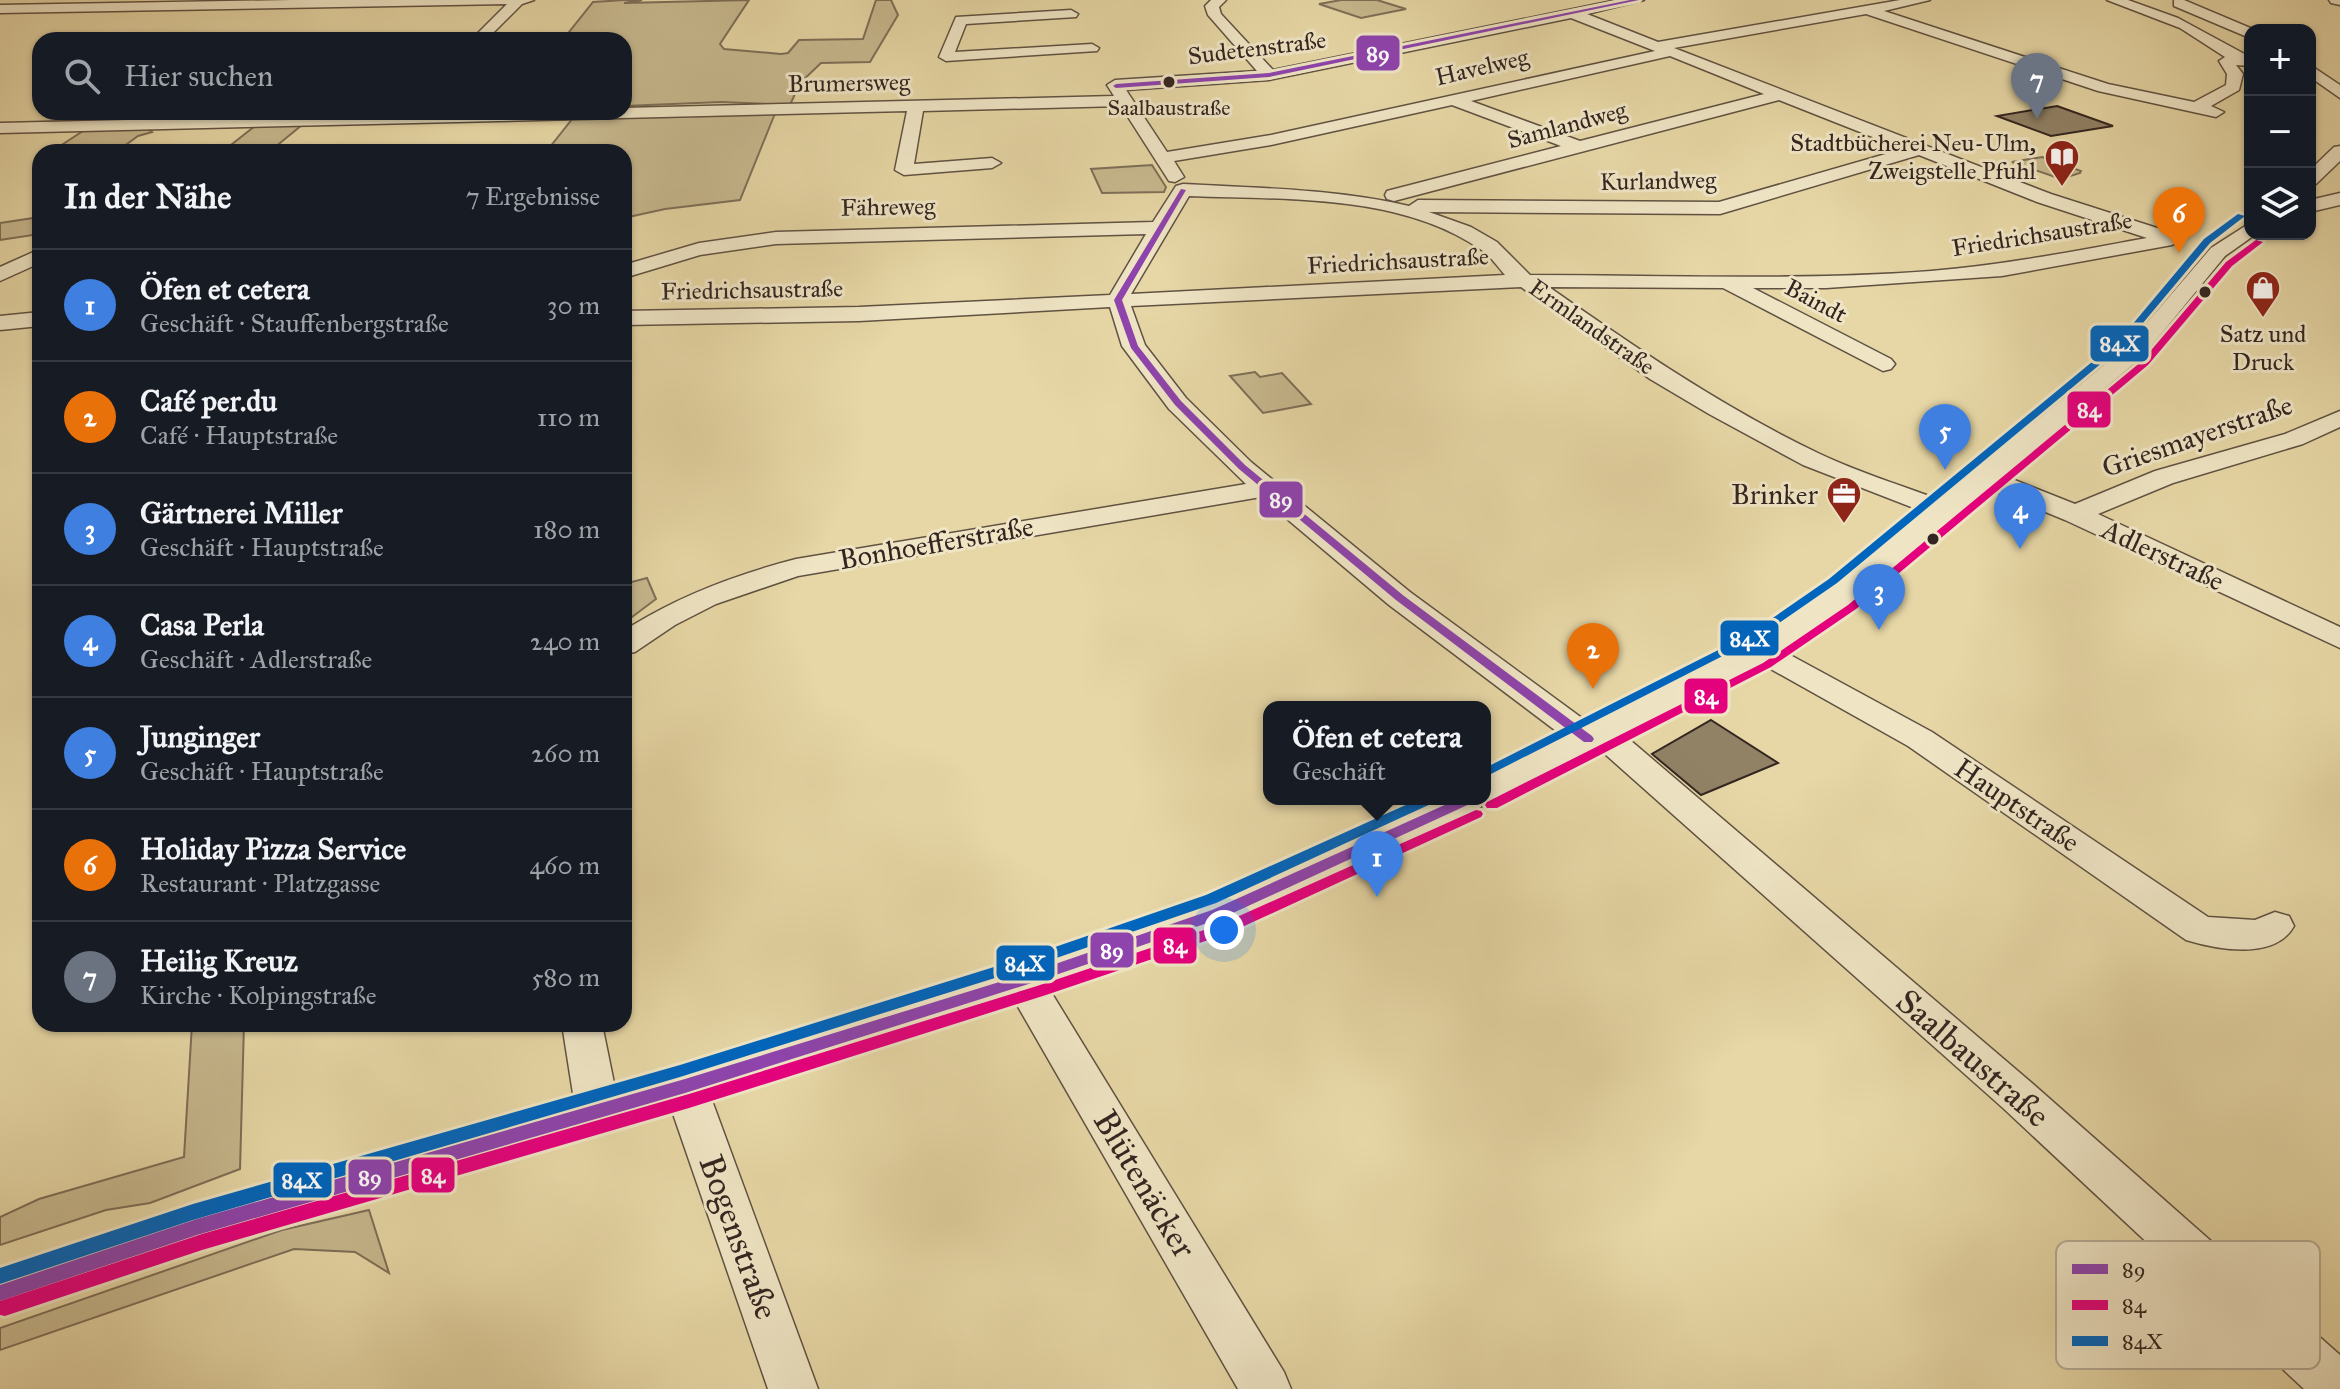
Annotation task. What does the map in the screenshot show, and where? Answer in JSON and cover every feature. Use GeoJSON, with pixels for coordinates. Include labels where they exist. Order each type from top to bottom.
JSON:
{"type":"FeatureCollection","features":[{"type":"Feature","properties":{"kind":"street"},"geometry":{"type":"LineString","coordinates":[[486,32],[519,0]]}},
{"type":"Feature","properties":{"kind":"street"},"geometry":{"type":"LineString","coordinates":[[0,9],[527,0]]}},
{"type":"Feature","properties":{"kind":"street"},"geometry":{"type":"LineString","coordinates":[[1062,0],[1183,190],[1119,294],[1118,303]]}},
{"type":"Feature","properties":{"kind":"street"},"geometry":{"type":"LineString","coordinates":[[1219,0],[1212,6],[1215,15],[1269,75]]}},
{"type":"Feature","properties":{"kind":"street","name":"Sudetenstraße"},"geometry":{"type":"LineString","coordinates":[[1120,94],[1269,75],[1571,6],[1596,8],[1637,0]]}},
{"type":"Feature","properties":{"kind":"street","name":"Havelweg"},"geometry":{"type":"LineString","coordinates":[[1163,158],[1271,140],[1664,49],[1923,0]]}},
{"type":"Feature","properties":{"kind":"street"},"geometry":{"type":"LineString","coordinates":[[2114,0],[2173,21],[2244,60]]}},
{"type":"Feature","properties":{"kind":"street"},"geometry":{"type":"LineString","coordinates":[[2168,0],[2244,31]]}},
{"type":"Feature","properties":{"kind":"street"},"geometry":{"type":"LineString","coordinates":[[1571,6],[1664,49],[2054,202],[2218,252]]}},
{"type":"Feature","properties":{"kind":"street"},"geometry":{"type":"LineString","coordinates":[[1868,10],[2104,88],[2216,112]]}},
{"type":"Feature","properties":{"kind":"street"},"geometry":{"type":"LineString","coordinates":[[1071,14],[963,17],[950,45],[970,47],[970,56],[1092,48]]}},
{"type":"Feature","properties":{"kind":"street"},"geometry":{"type":"LineString","coordinates":[[2196,108],[2233,87],[2235,74],[2226,61],[2244,61]]}},
{"type":"Feature","properties":{"kind":"street"},"geometry":{"type":"LineString","coordinates":[[2316,72],[2340,75]]}},
{"type":"Feature","properties":{"kind":"street"},"geometry":{"type":"LineString","coordinates":[[2316,74],[2340,93]]}},
{"type":"Feature","properties":{"kind":"street","name":"Brumersweg"},"geometry":{"type":"LineString","coordinates":[[632,112],[916,106],[1120,94]]}},
{"type":"Feature","properties":{"kind":"street","name":"Samlandweg"},"geometry":{"type":"LineString","coordinates":[[1367,202],[1779,95]]}},
{"type":"Feature","properties":{"kind":"street"},"geometry":{"type":"LineString","coordinates":[[1451,99],[1579,147]]}},
{"type":"Feature","properties":{"kind":"street"},"geometry":{"type":"LineString","coordinates":[[916,106],[908,156],[931,160],[933,168],[992,163]]}},
{"type":"Feature","properties":{"kind":"street","name":"Brumersweg"},"geometry":{"type":"LineString","coordinates":[[0,128],[356,120]]}},
{"type":"Feature","properties":{"kind":"street"},"geometry":{"type":"LineString","coordinates":[[144,143],[170,125]]}},
{"type":"Feature","properties":{"kind":"street","name":"Kurlandweg"},"geometry":{"type":"LineString","coordinates":[[1391,206],[1720,208],[1918,150]]}},
{"type":"Feature","properties":{"kind":"street"},"geometry":{"type":"LineString","coordinates":[[2316,177],[2340,151]]}},
{"type":"Feature","properties":{"kind":"street","name":"Ermlandstraße"},"geometry":{"type":"LineString","coordinates":[[1183,190],[1282,194],[1367,202],[1431,218],[1477,238],[1501,255],[1517,275],[1658,374],[1718,409],[1812,460],[1945,511]]}},
{"type":"Feature","properties":{"kind":"street"},"geometry":{"type":"LineString","coordinates":[[2316,192],[2337,200]]}},
{"type":"Feature","properties":{"kind":"street"},"geometry":{"type":"LineString","coordinates":[[2316,205],[2337,200]]}},
{"type":"Feature","properties":{"kind":"street","name":"Fähreweg"},"geometry":{"type":"LineString","coordinates":[[632,269],[715,245],[789,236],[1158,228]]}},
{"type":"Feature","properties":{"kind":"street"},"geometry":{"type":"LineString","coordinates":[[1491,788],[1760,651],[1855,585],[2135,351],[2218,252],[2244,233]]}},
{"type":"Feature","properties":{"kind":"street","name":"Friedrichsaustraße"},"geometry":{"type":"LineString","coordinates":[[632,318],[859,314],[1525,280],[1839,281],[2002,270],[2172,239]]}},
{"type":"Feature","properties":{"kind":"street"},"geometry":{"type":"LineString","coordinates":[[0,275],[32,259]]}},
{"type":"Feature","properties":{"kind":"street","name":"Baindt"},"geometry":{"type":"LineString","coordinates":[[1725,282],[1883,364]]}},
{"type":"Feature","properties":{"kind":"street","name":"Saalbaustraße"},"geometry":{"type":"LineString","coordinates":[[1118,303],[1122,321],[1146,363],[1184,409],[1264,489],[1356,566],[1594,736],[2018,1096],[2178,1241]]}},
{"type":"Feature","properties":{"kind":"street"},"geometry":{"type":"LineString","coordinates":[[0,323],[32,320]]}},
{"type":"Feature","properties":{"kind":"street","name":"Griesmayerstraße"},"geometry":{"type":"LineString","coordinates":[[2075,514],[2164,477],[2294,439],[2340,418]]}},
{"type":"Feature","properties":{"kind":"street","name":"Adlerstraße"},"geometry":{"type":"LineString","coordinates":[[1983,477],[2075,514],[2340,639]]}},
{"type":"Feature","properties":{"kind":"street","name":"Bonhoefferstraße"},"geometry":{"type":"LineString","coordinates":[[632,640],[695,600],[732,585],[782,571],[1065,520],[1264,489]]}},
{"type":"Feature","properties":{"kind":"street","name":"Hauptstraße"},"geometry":{"type":"LineString","coordinates":[[1760,651],[1920,739],[2200,930],[2262,935],[2275,926]]}},
{"type":"Feature","properties":{"kind":"street"},"geometry":{"type":"LineString","coordinates":[[0,1293],[143,1244],[353,1180],[685,1086],[1023,980],[1217,914],[1456,805]]}},
{"type":"Feature","properties":{"kind":"street","name":"Blütenäcker"},"geometry":{"type":"LineString","coordinates":[[1023,980],[1266,1389]]}},
{"type":"Feature","properties":{"kind":"street"},"geometry":{"type":"LineString","coordinates":[[583,1032],[598,1111]]}},
{"type":"Feature","properties":{"kind":"street","name":"Bogenstraße"},"geometry":{"type":"LineString","coordinates":[[685,1086],[793,1389]]}},
{"type":"Feature","properties":{"kind":"street","name":"Saalbaustraße"},"geometry":{"type":"LineString","coordinates":[[2319,1369],[2340,1388]]}},
{"type":"Feature","properties":{"kind":"shaded area"},"geometry":{"type":"Polygon","coordinates":[[[749,0],[720,44],[724,49],[781,54],[788,53],[799,40],[863,39],[876,0],[891,0],[898,15],[870,62],[821,63],[800,83],[790,105],[721,102],[632,106],[632,32],[569,32],[593,2],[749,0]]]}},
{"type":"Feature","properties":{"kind":"shaded area"},"geometry":{"type":"Polygon","coordinates":[[[1341,0],[1377,0],[1406,9],[1361,18],[1319,4],[1341,0]]]}},
{"type":"Feature","properties":{"kind":"shaded area"},"geometry":{"type":"Polygon","coordinates":[[[776,111],[740,200],[632,216],[632,144],[552,144],[571,120],[632,120],[632,116],[776,111]]]}},
{"type":"Feature","properties":{"kind":"shaded area"},"geometry":{"type":"Polygon","coordinates":[[[302,125],[279,144],[232,144],[255,126],[302,125]]]}},
{"type":"Feature","properties":{"kind":"shaded area"},"geometry":{"type":"Polygon","coordinates":[[[147,128],[152,132],[138,136],[127,144],[63,144],[86,129],[147,128]]]}},
{"type":"Feature","properties":{"kind":"shaded area"},"geometry":{"type":"Polygon","coordinates":[[[2042,157],[2081,171],[2061,179],[2012,162],[2042,157]]]}},
{"type":"Feature","properties":{"kind":"shaded area"},"geometry":{"type":"Polygon","coordinates":[[[1152,165],[1166,187],[1164,192],[1102,193],[1091,169],[1152,165]]]}},
{"type":"Feature","properties":{"kind":"shaded area"},"geometry":{"type":"Polygon","coordinates":[[[32,218],[32,235],[0,240],[0,223],[32,218]]]}},
{"type":"Feature","properties":{"kind":"shaded area"},"geometry":{"type":"Polygon","coordinates":[[[1255,372],[1260,377],[1282,373],[1311,404],[1263,413],[1230,376],[1255,372]]]}},
{"type":"Feature","properties":{"kind":"shaded area"},"geometry":{"type":"Polygon","coordinates":[[[647,578],[656,599],[632,617],[632,582],[647,578]]]}},
{"type":"Feature","properties":{"kind":"shaded area"},"geometry":{"type":"Polygon","coordinates":[[[192,1032],[244,1032],[240,1169],[150,1203],[106,1210],[0,1245],[0,1217],[39,1199],[184,1157],[192,1032]]]}},
{"type":"Feature","properties":{"kind":"shaded area"},"geometry":{"type":"Polygon","coordinates":[[[369,1210],[389,1273],[355,1252],[294,1249],[0,1350],[0,1328],[282,1230],[369,1210]]]}},
{"type":"Feature","properties":{"kind":"building"},"geometry":{"type":"Polygon","coordinates":[[[2057,106],[2113,126],[2051,136],[1997,116],[2057,106]]]}},
{"type":"Feature","properties":{"kind":"building"},"geometry":{"type":"Polygon","coordinates":[[[1711,720],[1778,763],[1701,795],[1652,754],[1711,720]]]}},
{"type":"Feature","properties":{"kind":"transit line","name":"89"},"geometry":{"type":"LineString","coordinates":[[1116,86],[1269,75],[1637,0]]}},
{"type":"Feature","properties":{"kind":"transit line","name":"89"},"geometry":{"type":"LineString","coordinates":[[1183,190],[1118,300],[1134,346],[1178,403],[1242,467],[1400,598],[1588,739]]}},
{"type":"Feature","properties":{"kind":"transit line","name":"84X"},"geometry":{"type":"LineString","coordinates":[[1491,770],[1752,637],[1833,581],[2124,340],[2207,241],[2241,216]]}},
{"type":"Feature","properties":{"kind":"transit line","name":"84"},"geometry":{"type":"LineString","coordinates":[[1492,805],[1767,665],[1852,607],[2145,363],[2229,264],[2259,242]]}},
{"type":"Feature","properties":{"kind":"transit line","name":"84X"},"geometry":{"type":"LineString","coordinates":[[0,1276],[193,1212],[680,1071],[1031,961],[1211,899],[1417,805]]}},
{"type":"Feature","properties":{"kind":"transit line","name":"89"},"geometry":{"type":"LineString","coordinates":[[0,1293],[197,1227],[685,1086],[1036,976],[1217,914],[1456,805]]}},
{"type":"Feature","properties":{"kind":"transit line","name":"84"},"geometry":{"type":"LineString","coordinates":[[5,1308],[202,1242],[689,1101],[1041,991],[1224,929],[1476,814]]}},
{"type":"Feature","properties":{"kind":"place","name":"Saalbaustraße"},"geometry":{"type":"Point","coordinates":[1169,82]}},
{"type":"Feature","properties":{"kind":"place","name":"Heilig Kreuz"},"geometry":{"type":"Point","coordinates":[2037,119]}},
{"type":"Feature","properties":{"kind":"place","name":"Stadtbücherei Neu-Ulm, Zweigstelle Pfuhl"},"geometry":{"type":"Point","coordinates":[2062,188]}},
{"type":"Feature","properties":{"kind":"place","name":"Holiday Pizza Service"},"geometry":{"type":"Point","coordinates":[2179,253]}},
{"type":"Feature","properties":{"kind":"place","name":"Satz und Druck"},"geometry":{"type":"Point","coordinates":[2263,319]}},
{"type":"Feature","properties":{"kind":"place","name":"Junginger"},"geometry":{"type":"Point","coordinates":[1945,470]}},
{"type":"Feature","properties":{"kind":"place","name":"Brinker"},"geometry":{"type":"Point","coordinates":[1844,525]}},
{"type":"Feature","properties":{"kind":"place","name":"Casa Perla"},"geometry":{"type":"Point","coordinates":[2020,549]}},
{"type":"Feature","properties":{"kind":"place","name":"Gärtnerei Miller"},"geometry":{"type":"Point","coordinates":[1879,630]}},
{"type":"Feature","properties":{"kind":"place","name":"Café per.du"},"geometry":{"type":"Point","coordinates":[1593,689]}},
{"type":"Feature","properties":{"kind":"place","name":"Öfen et cetera"},"geometry":{"type":"Point","coordinates":[1377,897]}}]}
